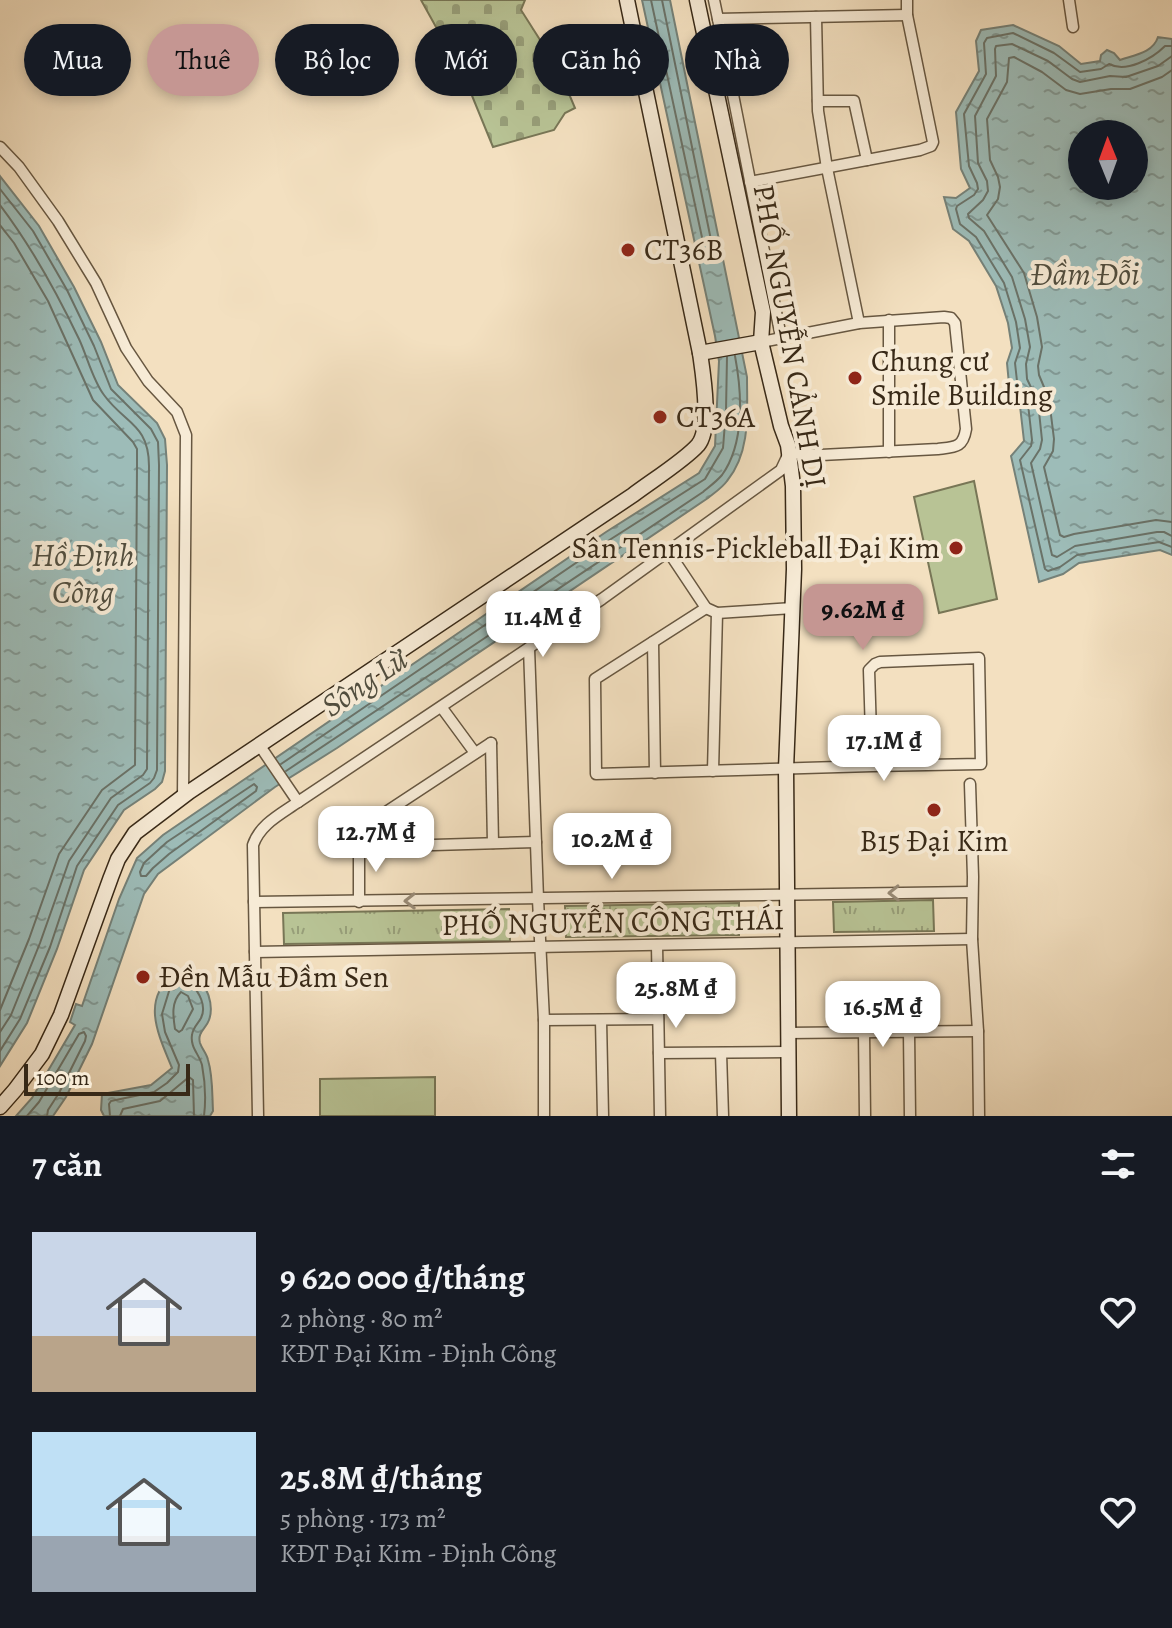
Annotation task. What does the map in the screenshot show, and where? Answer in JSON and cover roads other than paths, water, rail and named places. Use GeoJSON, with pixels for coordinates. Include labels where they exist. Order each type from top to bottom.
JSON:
{"type":"FeatureCollection","features":[{"type":"Feature","properties":{"kind":"main road"},"geometry":{"type":"LineString","coordinates":[[0,1107],[42,1054],[61,1015],[118,859],[135,833],[183,797],[263,751],[633,495],[697,446],[704,431],[706,352],[627,0]]}},
{"type":"Feature","properties":{"kind":"main road","name":"PHỐ NGUYỄN CẢNH DỊ"},"geometry":{"type":"LineString","coordinates":[[697,0],[763,312],[755,343],[789,453],[793,486],[793,608],[786,769],[789,1116]]}},
{"type":"Feature","properties":{"kind":"main road"},"geometry":{"type":"LineString","coordinates":[[706,352],[755,343]]}},
{"type":"Feature","properties":{"kind":"street"},"geometry":{"type":"LineString","coordinates":[[714,0],[781,337]]}},
{"type":"Feature","properties":{"kind":"street"},"geometry":{"type":"LineString","coordinates":[[750,182],[928,148],[933,142],[907,15],[907,0]]}},
{"type":"Feature","properties":{"kind":"street"},"geometry":{"type":"LineString","coordinates":[[1069,0],[1073,27]]}},
{"type":"Feature","properties":{"kind":"street"},"geometry":{"type":"LineString","coordinates":[[718,19],[907,15]]}},
{"type":"Feature","properties":{"kind":"street"},"geometry":{"type":"LineString","coordinates":[[816,17],[818,101],[827,168],[859,323]]}},
{"type":"Feature","properties":{"kind":"street"},"geometry":{"type":"LineString","coordinates":[[818,101],[854,101],[867,160]]}},
{"type":"Feature","properties":{"kind":"street"},"geometry":{"type":"LineString","coordinates":[[0,147],[19,167],[58,221],[96,283],[126,348],[148,381],[177,412],[186,435],[183,797]]}},
{"type":"Feature","properties":{"kind":"street"},"geometry":{"type":"LineString","coordinates":[[258,1116],[253,845],[256,836],[269,823],[602,599],[781,470],[789,453],[821,455],[957,447],[964,440],[966,429],[955,323],[951,318],[859,323],[755,343]]}},
{"type":"Feature","properties":{"kind":"street"},"geometry":{"type":"LineString","coordinates":[[889,320],[889,452]]}},
{"type":"Feature","properties":{"kind":"street"},"geometry":{"type":"LineString","coordinates":[[668,551],[706,608],[717,613],[793,608]]}},
{"type":"Feature","properties":{"kind":"street"},"geometry":{"type":"LineString","coordinates":[[706,608],[595,679],[596,774],[981,764],[979,658],[880,662],[869,670],[872,766]]}},
{"type":"Feature","properties":{"kind":"street"},"geometry":{"type":"LineString","coordinates":[[713,771],[717,613]]}},
{"type":"Feature","properties":{"kind":"street"},"geometry":{"type":"LineString","coordinates":[[653,642],[655,773]]}},
{"type":"Feature","properties":{"kind":"street"},"geometry":{"type":"LineString","coordinates":[[529,648],[544,1020],[544,1116]]}},
{"type":"Feature","properties":{"kind":"street"},"geometry":{"type":"LineString","coordinates":[[442,708],[475,753]]}},
{"type":"Feature","properties":{"kind":"street"},"geometry":{"type":"LineString","coordinates":[[493,843],[491,743],[332,848],[536,842]]}},
{"type":"Feature","properties":{"kind":"street"},"geometry":{"type":"LineString","coordinates":[[263,751],[298,802]]}},
{"type":"Feature","properties":{"kind":"street"},"geometry":{"type":"LineString","coordinates":[[970,784],[979,1116]]}},
{"type":"Feature","properties":{"kind":"street"},"geometry":{"type":"LineString","coordinates":[[359,847],[359,902]]}},
{"type":"Feature","properties":{"kind":"street","name":"PHỐ NGUYỄN CÔNG THÁI"},"geometry":{"type":"LineString","coordinates":[[254,902],[972,892]]}},
{"type":"Feature","properties":{"kind":"street","name":"PHỐ NGUYỄN CÔNG THÁI"},"geometry":{"type":"LineString","coordinates":[[255,952],[972,939]]}},
{"type":"Feature","properties":{"kind":"street"},"geometry":{"type":"LineString","coordinates":[[657,945],[660,1116]]}},
{"type":"Feature","properties":{"kind":"street"},"geometry":{"type":"LineString","coordinates":[[544,1020],[658,1019]]}},
{"type":"Feature","properties":{"kind":"street"},"geometry":{"type":"LineString","coordinates":[[601,1020],[603,1116]]}},
{"type":"Feature","properties":{"kind":"street"},"geometry":{"type":"LineString","coordinates":[[787,1033],[978,1031]]}},
{"type":"Feature","properties":{"kind":"street"},"geometry":{"type":"LineString","coordinates":[[864,1032],[865,1116]]}},
{"type":"Feature","properties":{"kind":"street"},"geometry":{"type":"LineString","coordinates":[[909,1032],[910,1116]]}},
{"type":"Feature","properties":{"kind":"street"},"geometry":{"type":"LineString","coordinates":[[659,1053],[787,1052]]}},
{"type":"Feature","properties":{"kind":"street"},"geometry":{"type":"LineString","coordinates":[[721,1053],[723,1116]]}},
{"type":"Feature","properties":{"kind":"water"},"geometry":{"type":"Polygon","coordinates":[[[642,0],[670,0],[685,73],[685,96],[690,96],[747,377],[746,431],[735,470],[723,486],[708,498],[275,787],[158,874],[144,894],[92,1044],[66,1097],[53,1116],[16,1116],[32,1098],[75,1025],[70,1022],[76,1004],[82,1006],[119,899],[137,858],[163,835],[606,532],[699,473],[715,446],[719,361],[663,96],[669,96],[669,24],[647,24],[642,0]]]}},
{"type":"Feature","properties":{"kind":"water","name":"Đầm Đỗi"},"geometry":{"type":"Polygon","coordinates":[[[1013,25],[1059,46],[1081,64],[1100,61],[1107,50],[1120,60],[1152,47],[1158,37],[1172,39],[1172,555],[1160,550],[1079,563],[1063,574],[1039,582],[1011,456],[1024,441],[1020,406],[1009,384],[1007,363],[1012,348],[1008,323],[996,286],[969,241],[953,229],[944,197],[956,198],[970,188],[961,169],[956,112],[979,71],[976,41],[981,30],[1013,25]]]}},
{"type":"Feature","properties":{"kind":"water","name":"Hồ Định Công"},"geometry":{"type":"Polygon","coordinates":[[[0,176],[39,226],[74,287],[118,385],[157,423],[165,439],[167,465],[165,771],[162,782],[124,810],[84,870],[27,1023],[0,1066],[0,176]]]}},
{"type":"Feature","properties":{"kind":"water"},"geometry":{"type":"Polygon","coordinates":[[[174,974],[186,974],[198,979],[210,1002],[208,1023],[199,1039],[210,1066],[213,1111],[210,1116],[104,1116],[101,1110],[102,1094],[151,1085],[172,1068],[158,1031],[155,1007],[164,984],[174,974]]]}},
{"type":"Feature","properties":{"kind":"place","name":"CT36B"},"geometry":{"type":"Point","coordinates":[628,250]}},
{"type":"Feature","properties":{"kind":"place","name":"Chung cư Smile Building"},"geometry":{"type":"Point","coordinates":[855,378]}},
{"type":"Feature","properties":{"kind":"place","name":"CT36A"},"geometry":{"type":"Point","coordinates":[660,417]}},
{"type":"Feature","properties":{"kind":"place","name":"Sân Tennis-Pickleball Đại Kim"},"geometry":{"type":"Point","coordinates":[956,548]}},
{"type":"Feature","properties":{"kind":"place","name":"B15 Đại Kim"},"geometry":{"type":"Point","coordinates":[934,810]}},
{"type":"Feature","properties":{"kind":"place","name":"Đền Mẫu Đầm Sen"},"geometry":{"type":"Point","coordinates":[143,977]}},
{"type":"Feature","properties":{"kind":"water label","name":"Sông Lừ"},"geometry":{"type":"Point","coordinates":[364,682]}}]}
